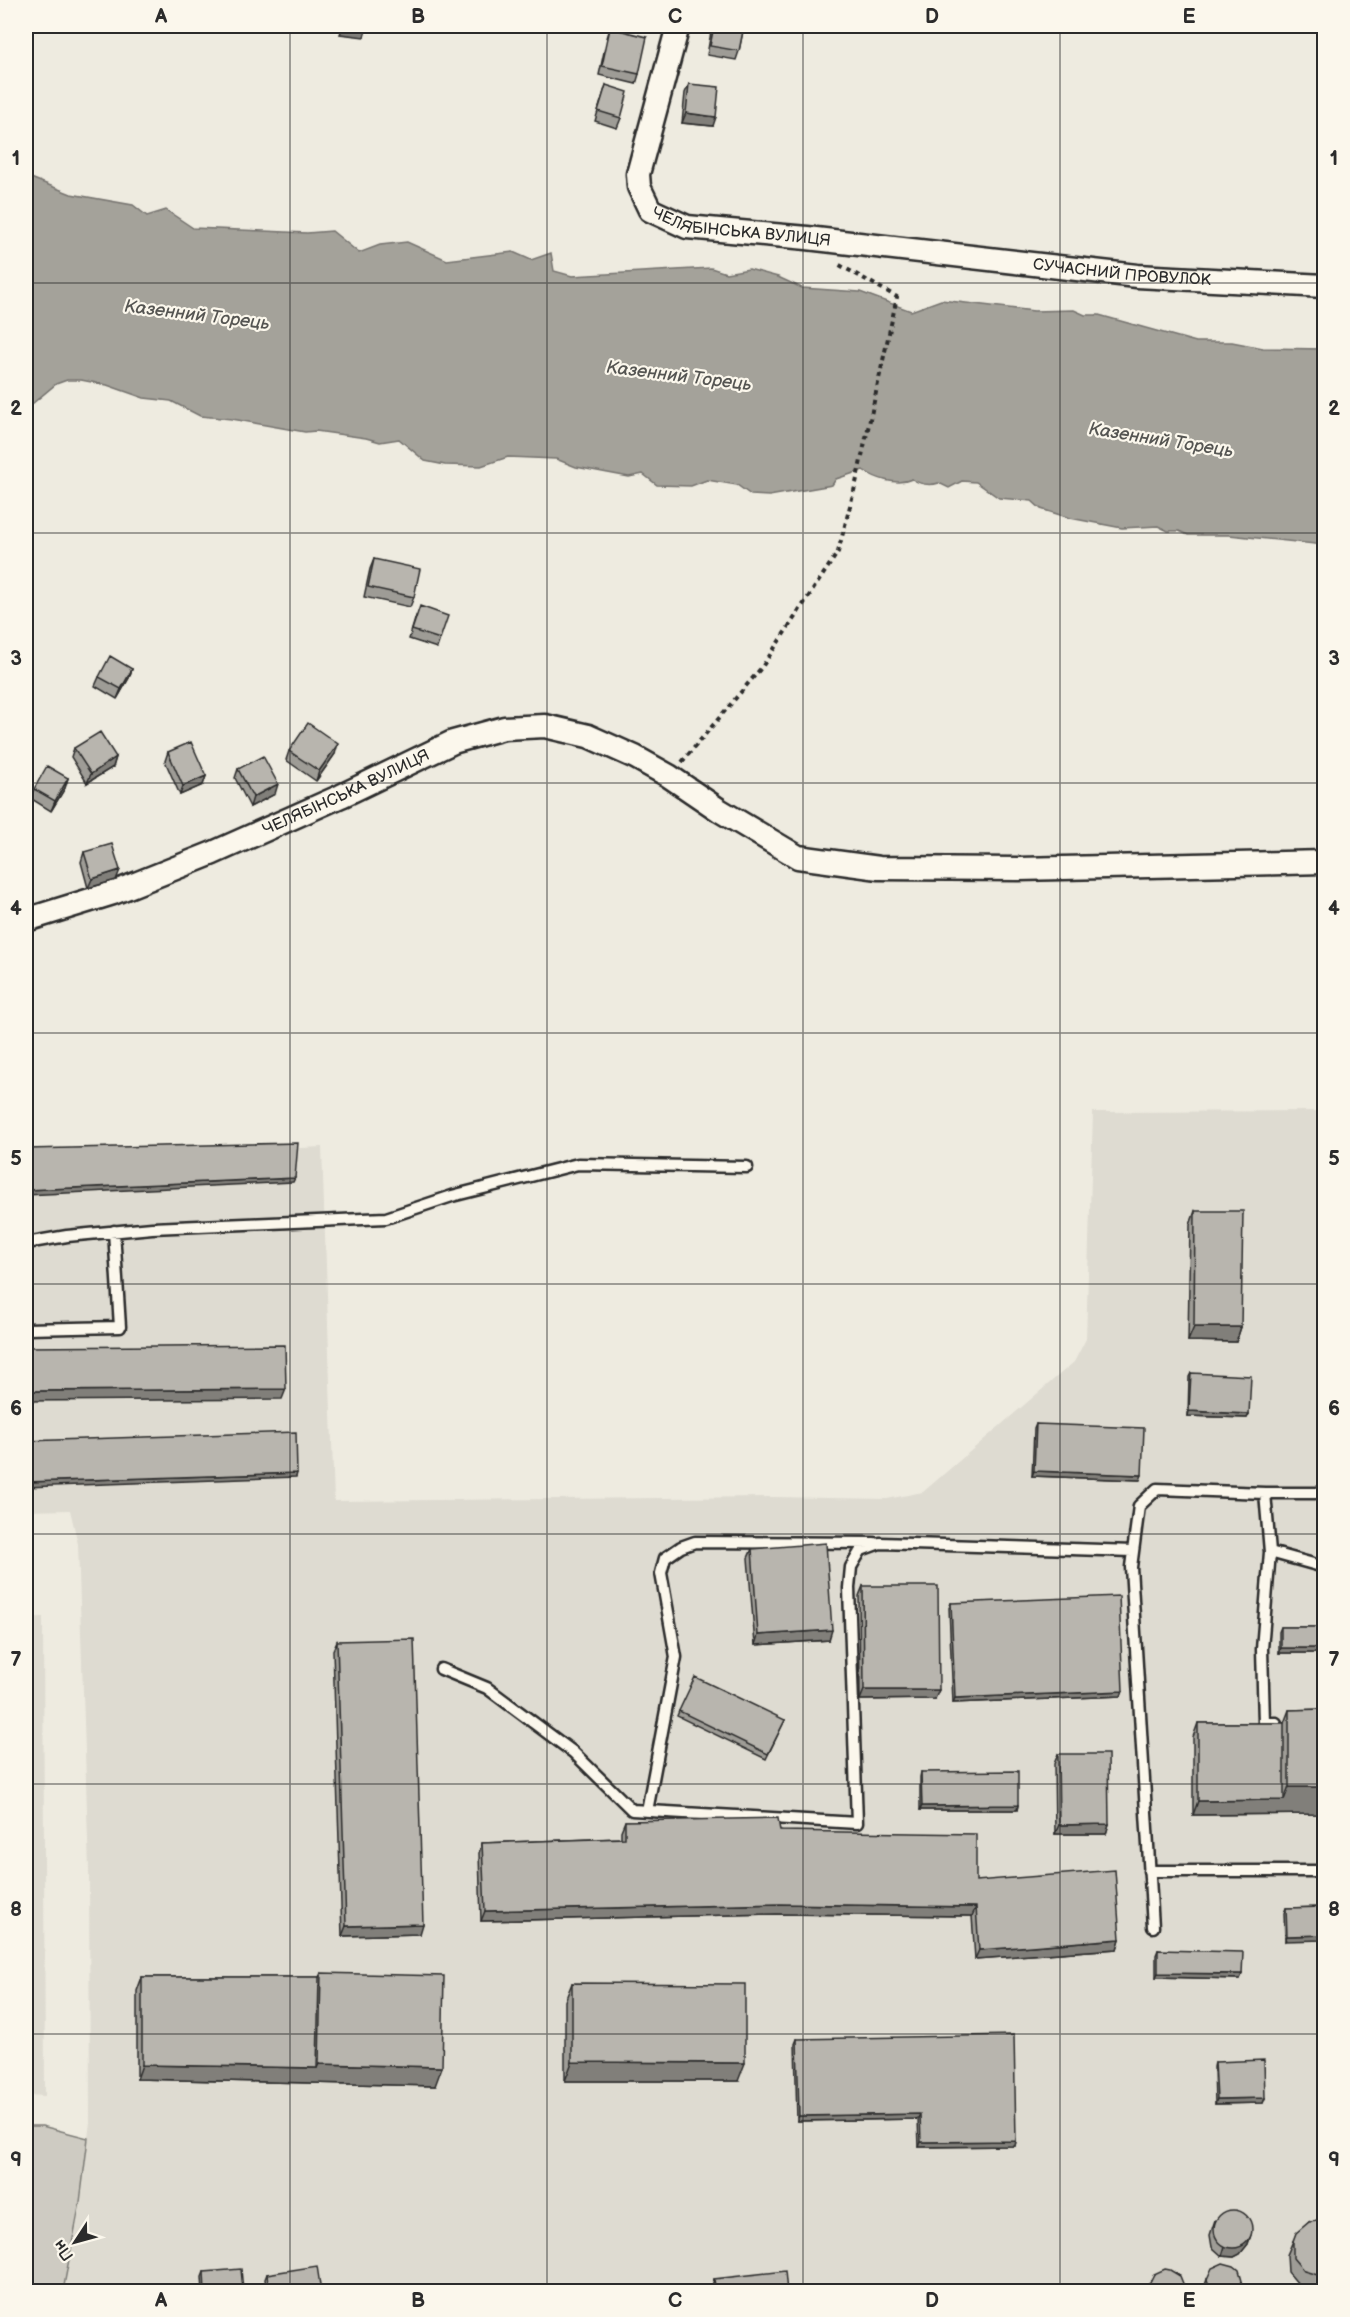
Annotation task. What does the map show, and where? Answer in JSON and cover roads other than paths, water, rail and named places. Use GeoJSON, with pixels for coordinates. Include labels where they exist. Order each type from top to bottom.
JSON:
{"type":"FeatureCollection","features":[{"type":"Feature","properties":{"kind":"street","name":"ЧЕЛЯБІНСЬКА ВУЛИЦЯ"},"geometry":{"type":"LineString","coordinates":[[678,26],[638,174],[639,187],[651,210],[687,227],[807,238],[920,252]]}},
{"type":"Feature","properties":{"kind":"street","name":"СУЧАСНИЙ ПРОВУЛОК"},"geometry":{"type":"LineString","coordinates":[[920,252],[1137,276],[1324,286]]}},
{"type":"Feature","properties":{"kind":"street","name":"ЧЕЛЯБІНСЬКА ВУЛИЦЯ"},"geometry":{"type":"LineString","coordinates":[[26,920],[113,893],[163,873],[340,796],[453,742],[504,728],[545,726],[588,736],[669,776],[719,810],[798,857],[879,868],[1019,869],[1324,862]]}},
{"type":"Feature","properties":{"kind":"lane"},"geometry":{"type":"LineString","coordinates":[[26,1243],[114,1231],[386,1218],[452,1196],[578,1164],[747,1167]]}},
{"type":"Feature","properties":{"kind":"lane"},"geometry":{"type":"LineString","coordinates":[[26,1329],[120,1327],[114,1231]]}},
{"type":"Feature","properties":{"kind":"lane"},"geometry":{"type":"LineString","coordinates":[[1153,1928],[1131,1567],[1139,1506],[1156,1489],[1324,1493]]}},
{"type":"Feature","properties":{"kind":"lane"},"geometry":{"type":"LineString","coordinates":[[1265,1493],[1270,1552],[1262,1649],[1264,1723],[1284,1723]]}},
{"type":"Feature","properties":{"kind":"lane"},"geometry":{"type":"LineString","coordinates":[[647,1811],[676,1657],[661,1573],[665,1558],[681,1547],[696,1542],[880,1543],[1133,1551]]}},
{"type":"Feature","properties":{"kind":"lane"},"geometry":{"type":"LineString","coordinates":[[441,1669],[487,1688],[573,1752],[632,1810],[857,1822],[849,1588],[851,1567],[861,1550],[880,1543]]}},
{"type":"Feature","properties":{"kind":"lane"},"geometry":{"type":"LineString","coordinates":[[1270,1552],[1324,1567]]}},
{"type":"Feature","properties":{"kind":"lane"},"geometry":{"type":"LineString","coordinates":[[1149,1871],[1324,1870]]}},
{"type":"Feature","properties":{"kind":"water","name":"Казенний Торець"},"geometry":{"type":"Polygon","coordinates":[[[26,176],[71,194],[133,205],[147,216],[166,210],[193,228],[307,233],[332,231],[359,253],[380,245],[407,242],[447,260],[513,252],[531,260],[551,253],[554,271],[572,276],[711,268],[726,273],[749,269],[778,277],[802,288],[860,292],[911,311],[941,300],[1034,311],[1074,310],[1085,315],[1099,315],[1196,342],[1232,342],[1263,348],[1324,349],[1324,545],[1229,535],[1188,535],[1179,531],[1168,531],[1158,526],[1122,528],[1070,518],[1041,509],[1032,501],[999,498],[976,482],[962,481],[949,488],[939,483],[925,484],[912,479],[900,482],[887,480],[863,470],[836,479],[832,485],[769,496],[751,495],[737,485],[707,480],[691,486],[657,485],[643,474],[629,477],[576,467],[556,459],[508,457],[481,466],[445,465],[425,461],[399,439],[380,442],[366,438],[316,431],[305,432],[232,419],[200,416],[171,401],[144,398],[107,385],[81,380],[67,380],[56,384],[26,409],[26,176]]]}}]}
